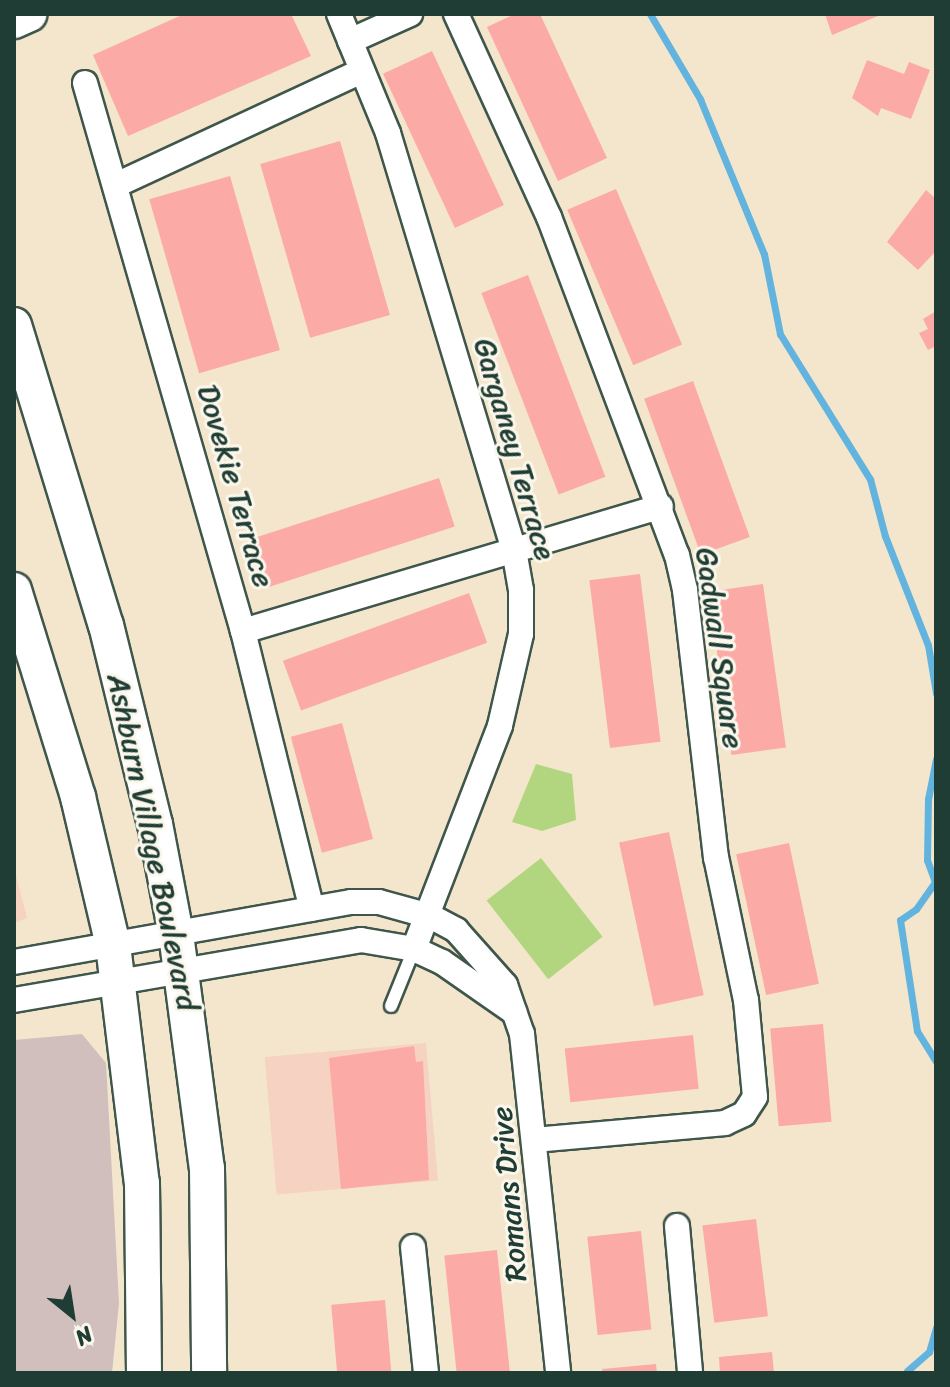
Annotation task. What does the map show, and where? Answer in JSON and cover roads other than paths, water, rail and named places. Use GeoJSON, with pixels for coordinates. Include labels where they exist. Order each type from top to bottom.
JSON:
{"type":"FeatureCollection","features":[{"type":"Feature","properties":{"kind":"main road"},"geometry":{"type":"LineString","coordinates":[[14,21],[30,14]]}},
{"type":"Feature","properties":{"kind":"main road","name":"Ashburn Village Boulevard"},"geometry":{"type":"LineString","coordinates":[[14,325],[106,625],[155,824],[176,934],[207,1168],[209,1373]]}},
{"type":"Feature","properties":{"kind":"main road","name":"Ashburn Village Boulevard"},"geometry":{"type":"LineString","coordinates":[[14,590],[78,797],[119,981],[142,1183],[144,1373]]}},
{"type":"Feature","properties":{"kind":"street","name":"Garganey Terrace"},"geometry":{"type":"LineString","coordinates":[[339,14],[388,133],[514,550],[521,634],[514,675],[483,780],[414,949]]}},
{"type":"Feature","properties":{"kind":"street"},"geometry":{"type":"LineString","coordinates":[[350,41],[410,14]]}},
{"type":"Feature","properties":{"kind":"street","name":"Gadwall Square"},"geometry":{"type":"LineString","coordinates":[[456,14],[549,217],[661,506],[685,590],[716,857],[746,1000],[755,1097],[744,1114],[725,1123],[535,1140]]}},
{"type":"Feature","properties":{"kind":"street"},"geometry":{"type":"LineString","coordinates":[[116,185],[362,71]]}},
{"type":"Feature","properties":{"kind":"street","name":"Dovekie Terrace"},"geometry":{"type":"LineString","coordinates":[[85,83],[243,631],[312,909]]}},
{"type":"Feature","properties":{"kind":"street"},"geometry":{"type":"LineString","coordinates":[[243,631],[661,506]]}},
{"type":"Feature","properties":{"kind":"street","name":"Romans Drive"},"geometry":{"type":"LineString","coordinates":[[14,962],[312,909],[379,902],[430,916],[472,943],[505,985],[529,1074],[558,1373]]}},
{"type":"Feature","properties":{"kind":"street"},"geometry":{"type":"LineString","coordinates":[[14,1000],[361,940],[414,949],[457,971],[514,1012]]}},
{"type":"Feature","properties":{"kind":"street"},"geometry":{"type":"LineString","coordinates":[[677,1226],[690,1373]]}},
{"type":"Feature","properties":{"kind":"street"},"geometry":{"type":"LineString","coordinates":[[413,1247],[426,1373]]}},
{"type":"Feature","properties":{"kind":"lane"},"geometry":{"type":"LineString","coordinates":[[391,1006],[414,949]]}},
{"type":"Feature","properties":{"kind":"waterway"},"geometry":{"type":"LineString","coordinates":[[650,14],[700,99],[764,254],[780,334],[870,479],[885,536],[928,645],[936,693]]}},
{"type":"Feature","properties":{"kind":"waterway"},"geometry":{"type":"LineString","coordinates":[[936,759],[928,799],[927,860],[935,882],[916,909],[900,920],[917,1031],[936,1062]]}},
{"type":"Feature","properties":{"kind":"waterway"},"geometry":{"type":"LineString","coordinates":[[907,1371],[929,1352],[936,1327]]}}]}
